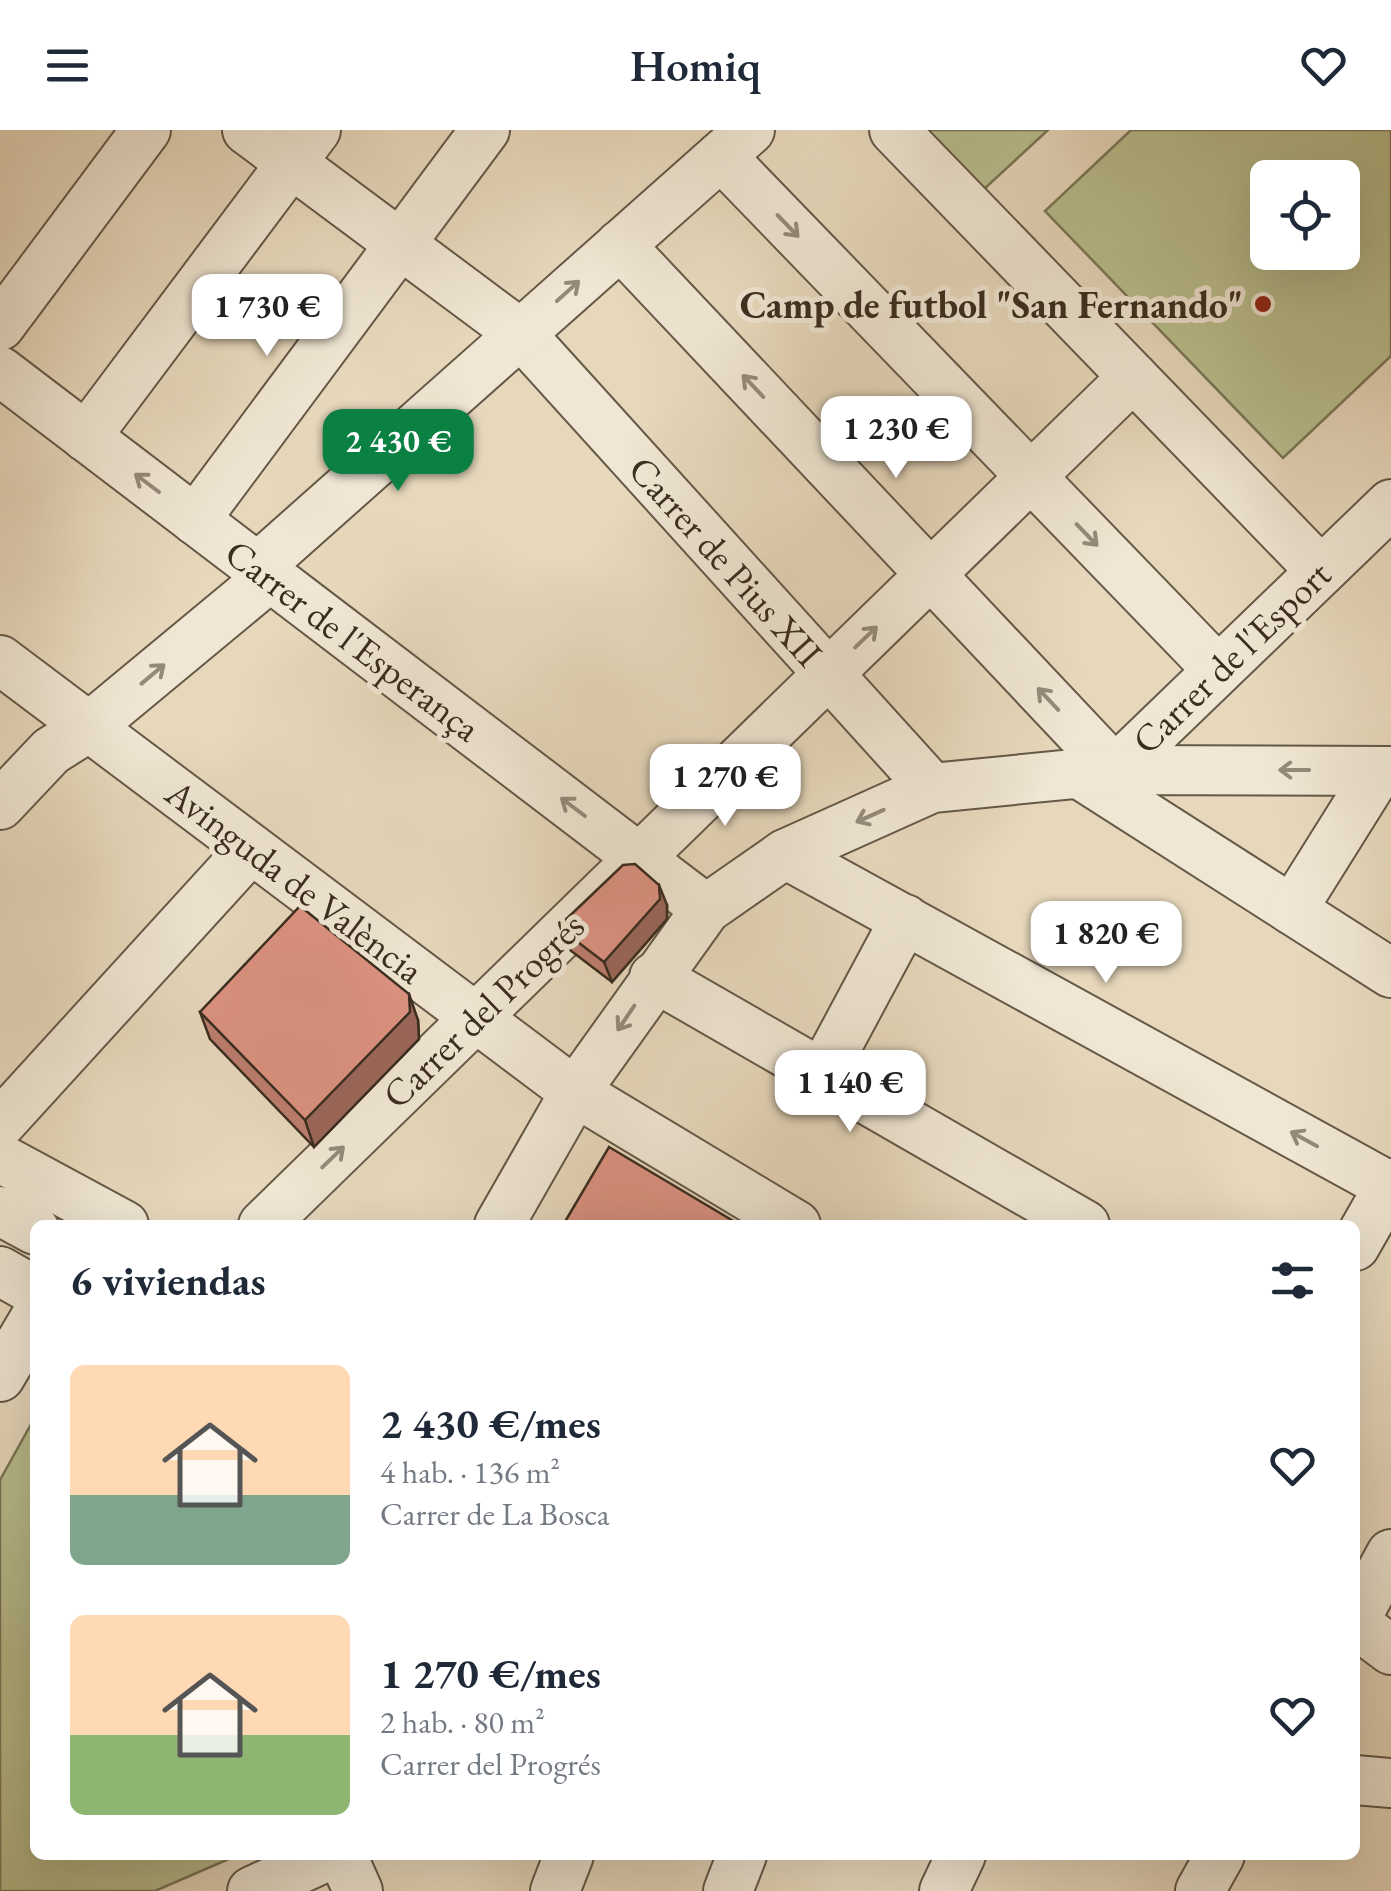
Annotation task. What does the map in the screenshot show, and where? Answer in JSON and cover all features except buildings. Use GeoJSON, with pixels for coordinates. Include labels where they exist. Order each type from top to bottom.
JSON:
{"type":"FeatureCollection","features":[{"type":"Feature","properties":{"kind":"street"},"geometry":{"type":"LineString","coordinates":[[0,326],[146,130]]}},
{"type":"Feature","properties":{"kind":"street","name":"Carrer de Pius XII"},"geometry":{"type":"LineString","coordinates":[[247,130],[304,146],[400,244],[521,334],[932,788]]}},
{"type":"Feature","properties":{"kind":"street"},"geometry":{"type":"LineString","coordinates":[[195,520],[485,130]]}},
{"type":"Feature","properties":{"kind":"street"},"geometry":{"type":"LineString","coordinates":[[894,130],[1321,571]]}},
{"type":"Feature","properties":{"kind":"street"},"geometry":{"type":"LineString","coordinates":[[0,806],[51,751],[89,727],[253,591],[258,567],[735,143],[1030,477],[1218,670]]}},
{"type":"Feature","properties":{"kind":"street"},"geometry":{"type":"LineString","coordinates":[[86,437],[304,146]]}},
{"type":"Feature","properties":{"kind":"street"},"geometry":{"type":"LineString","coordinates":[[620,245],[930,574],[1097,771],[1292,910],[1391,973]]}},
{"type":"Feature","properties":{"kind":"street","name":"Carrer de l'Esperança"},"geometry":{"type":"LineString","coordinates":[[0,371],[706,909]]}},
{"type":"Feature","properties":{"kind":"street","name":"Carrer del Progrés"},"geometry":{"type":"LineString","coordinates":[[268,1220],[1133,377]]}},
{"type":"Feature","properties":{"kind":"street","name":"Carrer de l'Esport"},"geometry":{"type":"LineString","coordinates":[[1097,771],[1218,670],[1391,504]]}},
{"type":"Feature","properties":{"kind":"street","name":"Avinguda de València"},"geometry":{"type":"LineString","coordinates":[[0,660],[575,1092],[788,1220]]}},
{"type":"Feature","properties":{"kind":"street"},"geometry":{"type":"LineString","coordinates":[[502,1220],[575,1092],[706,909],[786,854],[932,788],[1097,771],[1385,771]]}},
{"type":"Feature","properties":{"kind":"street"},"geometry":{"type":"LineString","coordinates":[[1292,910],[1385,771]]}},
{"type":"Feature","properties":{"kind":"street"},"geometry":{"type":"LineString","coordinates":[[0,1124],[252,849]]}},
{"type":"Feature","properties":{"kind":"street"},"geometry":{"type":"LineString","coordinates":[[786,854],[1390,1185],[1360,1237]]}},
{"type":"Feature","properties":{"kind":"street"},"geometry":{"type":"LineString","coordinates":[[822,1074],[905,919]]}},
{"type":"Feature","properties":{"kind":"street"},"geometry":{"type":"LineString","coordinates":[[654,977],[1077,1220]]}},
{"type":"Feature","properties":{"kind":"street"},"geometry":{"type":"LineString","coordinates":[[0,1158],[115,1220]]}},
{"type":"Feature","properties":{"kind":"street"},"geometry":{"type":"LineString","coordinates":[[0,1210],[30,1227]]}},
{"type":"Feature","properties":{"kind":"street"},"geometry":{"type":"LineString","coordinates":[[0,1271],[30,1287]]}},
{"type":"Feature","properties":{"kind":"street"},"geometry":{"type":"LineString","coordinates":[[0,1378],[30,1327]]}},
{"type":"Feature","properties":{"kind":"street"},"geometry":{"type":"LineString","coordinates":[[1360,1613],[1391,1554]]}},
{"type":"Feature","properties":{"kind":"street"},"geometry":{"type":"LineString","coordinates":[[1360,1626],[1391,1650]]}},
{"type":"Feature","properties":{"kind":"street"},"geometry":{"type":"LineString","coordinates":[[1360,1780],[1391,1783]]}},
{"type":"Feature","properties":{"kind":"street"},"geometry":{"type":"LineString","coordinates":[[252,1891],[319,1860]]}},
{"type":"Feature","properties":{"kind":"street"},"geometry":{"type":"LineString","coordinates":[[344,1860],[358,1891]]}},
{"type":"Feature","properties":{"kind":"street"},"geometry":{"type":"LineString","coordinates":[[555,1891],[567,1860]]}},
{"type":"Feature","properties":{"kind":"street"},"geometry":{"type":"LineString","coordinates":[[728,1891],[740,1860]]}},
{"type":"Feature","properties":{"kind":"street"},"geometry":{"type":"LineString","coordinates":[[944,1891],[960,1860]]}},
{"type":"Feature","properties":{"kind":"street"},"geometry":{"type":"LineString","coordinates":[[1200,1891],[1217,1860]]}},
{"type":"Feature","properties":{"kind":"green space"},"geometry":{"type":"Polygon","coordinates":[[[927,130],[1048,130],[982,191],[927,130]]]}},
{"type":"Feature","properties":{"kind":"green space","name":"Camp de futbol \"San Fernando\""},"geometry":{"type":"Polygon","coordinates":[[[1131,130],[1391,130],[1391,356],[1283,458],[1045,211],[1131,130]]]}},
{"type":"Feature","properties":{"kind":"green space"},"geometry":{"type":"Polygon","coordinates":[[[30,1426],[30,1860],[226,1860],[155,1891],[0,1891],[0,1480],[30,1426]]]}},
{"type":"Feature","properties":{"kind":"place","name":"Camp de futbol \"San Fernando\""},"geometry":{"type":"Point","coordinates":[1263,304]}}]}
